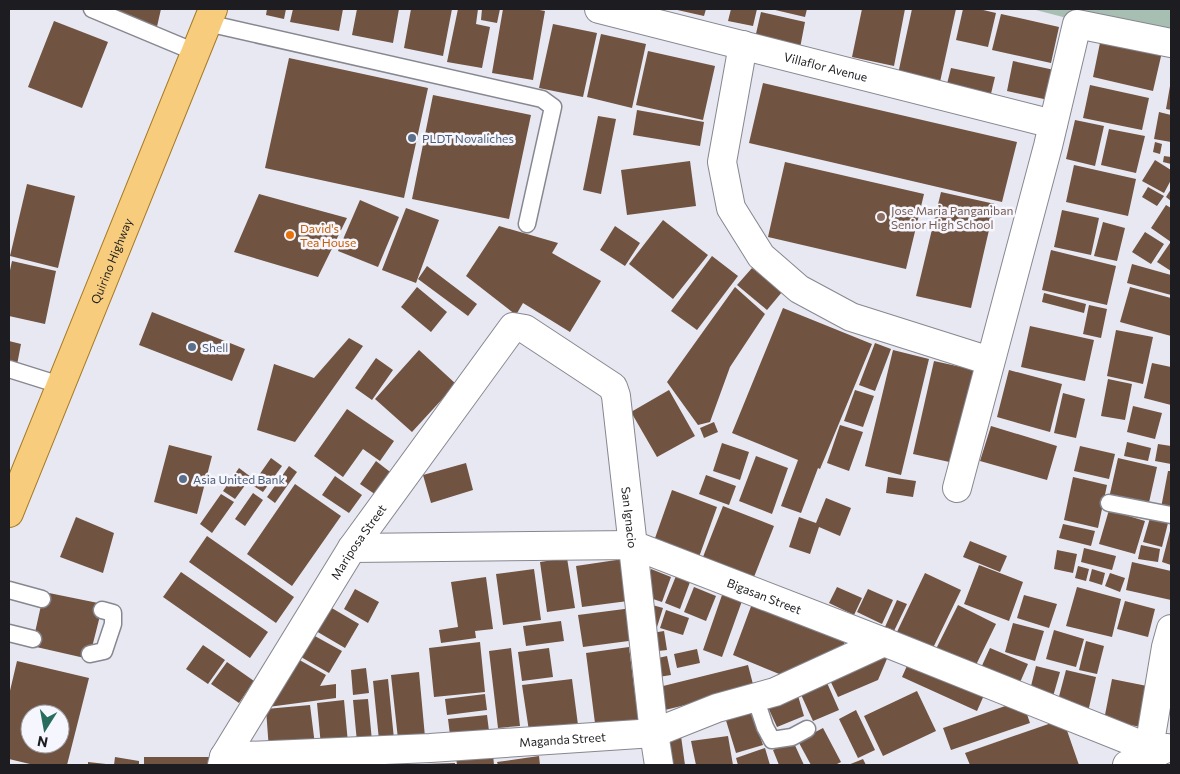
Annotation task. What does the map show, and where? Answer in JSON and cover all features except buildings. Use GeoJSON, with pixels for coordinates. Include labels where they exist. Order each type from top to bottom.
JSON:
{"type":"FeatureCollection","features":[{"type":"Feature","properties":{"kind":"main road","name":"Quirino Highway"},"geometry":{"type":"LineString","coordinates":[[9,513],[210,16]]}},
{"type":"Feature","properties":{"kind":"street","name":"Villaflor Avenue"},"geometry":{"type":"LineString","coordinates":[[598,9],[1053,124]]}},
{"type":"Feature","properties":{"kind":"street"},"geometry":{"type":"LineString","coordinates":[[957,488],[1053,124],[1077,24],[1171,43]]}},
{"type":"Feature","properties":{"kind":"street"},"geometry":{"type":"LineString","coordinates":[[743,45],[722,162],[731,208],[761,256],[799,289],[851,317],[990,361]]}},
{"type":"Feature","properties":{"kind":"street","name":"San Ignacio"},"geometry":{"type":"LineString","coordinates":[[513,327],[525,329],[613,387],[616,396],[659,765]]}},
{"type":"Feature","properties":{"kind":"street","name":"Mariposa Street"},"geometry":{"type":"LineString","coordinates":[[223,761],[352,548],[513,327]]}},
{"type":"Feature","properties":{"kind":"street","name":"Bigasan Street"},"geometry":{"type":"LineString","coordinates":[[352,548],[634,545],[1159,749]]}},
{"type":"Feature","properties":{"kind":"street"},"geometry":{"type":"LineString","coordinates":[[1127,765],[1159,749],[1166,647],[1171,629]]}},
{"type":"Feature","properties":{"kind":"street","name":"Maganda Street"},"geometry":{"type":"LineString","coordinates":[[223,761],[654,733],[717,708],[775,692],[884,642]]}},
{"type":"Feature","properties":{"kind":"lane"},"geometry":{"type":"LineString","coordinates":[[92,9],[195,52]]}},
{"type":"Feature","properties":{"kind":"lane"},"geometry":{"type":"LineString","coordinates":[[210,16],[542,99],[553,107],[527,224]]}},
{"type":"Feature","properties":{"kind":"lane"},"geometry":{"type":"LineString","coordinates":[[9,370],[60,384]]}},
{"type":"Feature","properties":{"kind":"lane"},"geometry":{"type":"LineString","coordinates":[[1109,503],[1171,515]]}},
{"type":"Feature","properties":{"kind":"lane"},"geometry":{"type":"LineString","coordinates":[[9,590],[42,599]]}},
{"type":"Feature","properties":{"kind":"lane"},"geometry":{"type":"LineString","coordinates":[[90,654],[104,651],[113,624],[113,613],[102,610]]}},
{"type":"Feature","properties":{"kind":"lane"},"geometry":{"type":"LineString","coordinates":[[9,633],[33,639]]}},
{"type":"Feature","properties":{"kind":"lane"},"geometry":{"type":"LineString","coordinates":[[755,697],[765,727],[772,740],[792,738],[807,729]]}},
{"type":"Feature","properties":{"kind":"green space"},"geometry":{"type":"Polygon","coordinates":[[[1032,9],[1171,9],[1171,45],[1032,9]]]}},
{"type":"Feature","properties":{"kind":"place","name":"PLDT Novaliches"},"geometry":{"type":"Point","coordinates":[412,138]}},
{"type":"Feature","properties":{"kind":"place","name":"Jose Maria Panganiban Senior High School"},"geometry":{"type":"Point","coordinates":[881,217]}},
{"type":"Feature","properties":{"kind":"place","name":"David's Tea House"},"geometry":{"type":"Point","coordinates":[290,235]}},
{"type":"Feature","properties":{"kind":"place","name":"Shell"},"geometry":{"type":"Point","coordinates":[192,347]}},
{"type":"Feature","properties":{"kind":"place","name":"Asia United Bank"},"geometry":{"type":"Point","coordinates":[183,479]}}]}
